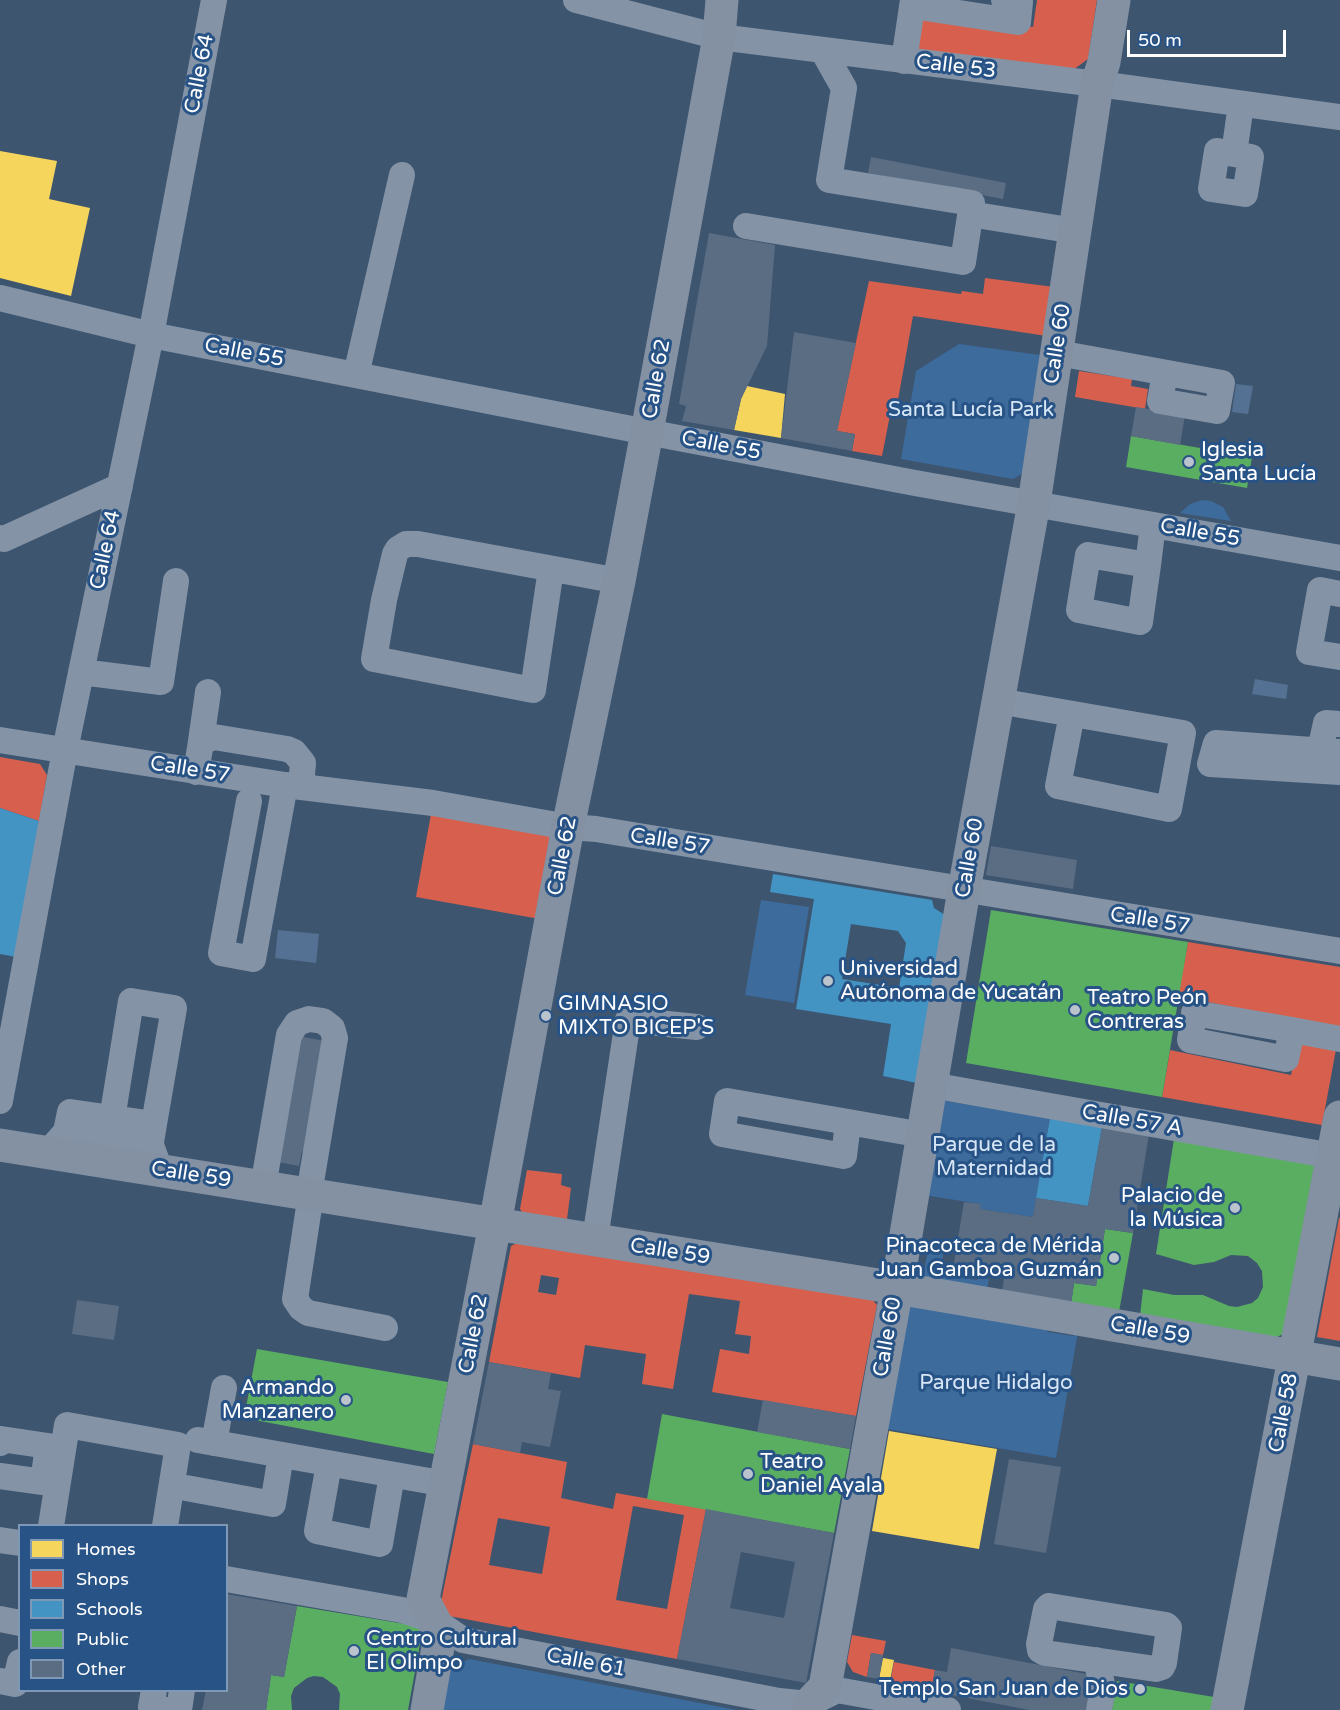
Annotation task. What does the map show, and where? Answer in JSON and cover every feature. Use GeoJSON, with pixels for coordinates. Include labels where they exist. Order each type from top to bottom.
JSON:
{"type":"FeatureCollection","features":[{"type":"Feature","properties":{"kind":"main road","name":"Calle 62"},"geometry":{"type":"LineString","coordinates":[[427,1710],[438,1647],[434,1620],[423,1599],[568,827],[619,581],[664,434],[719,37],[722,0]]}},
{"type":"Feature","properties":{"kind":"main road","name":"Calle 60"},"geometry":{"type":"LineString","coordinates":[[821,1707],[897,1289],[917,1134],[937,1086],[965,892],[1004,702],[1040,505],[1069,230],[1104,62],[1114,0]]}},
{"type":"Feature","properties":{"kind":"main road","name":"Calle 58"},"geometry":{"type":"LineString","coordinates":[[1227,1710],[1340,1117]]}},
{"type":"Feature","properties":{"kind":"main road","name":"Calle 59"},"geometry":{"type":"LineString","coordinates":[[0,1145],[57,1142],[155,1146],[263,1187],[595,1239],[1340,1364]]}},
{"type":"Feature","properties":{"kind":"street","name":"Calle 64"},"geometry":{"type":"LineString","coordinates":[[0,1101],[65,750],[151,335],[214,0]]}},
{"type":"Feature","properties":{"kind":"street","name":"Calle 53"},"geometry":{"type":"LineString","coordinates":[[576,0],[719,37],[1098,84],[1340,117]]}},
{"type":"Feature","properties":{"kind":"street"},"geometry":{"type":"LineString","coordinates":[[904,61],[913,3],[1018,22],[1020,2],[1004,0]]}},
{"type":"Feature","properties":{"kind":"street"},"geometry":{"type":"LineString","coordinates":[[1040,505],[1069,355],[1105,0]]}},
{"type":"Feature","properties":{"kind":"street"},"geometry":{"type":"LineString","coordinates":[[1098,84],[1125,0]]}},
{"type":"Feature","properties":{"kind":"street"},"geometry":{"type":"LineString","coordinates":[[746,226],[963,262],[972,203],[829,180],[844,88],[823,51]]}},
{"type":"Feature","properties":{"kind":"street"},"geometry":{"type":"LineString","coordinates":[[1234,154],[1241,104]]}},
{"type":"Feature","properties":{"kind":"street"},"geometry":{"type":"LineString","coordinates":[[356,375],[402,175]]}},
{"type":"Feature","properties":{"kind":"street"},"geometry":{"type":"LineString","coordinates":[[664,434],[1021,488],[1027,483],[1069,230],[970,214]]}},
{"type":"Feature","properties":{"kind":"street","name":"Calle 55"},"geometry":{"type":"LineString","coordinates":[[0,298],[151,335],[356,375],[1040,505],[1340,558]]}},
{"type":"Feature","properties":{"kind":"street"},"geometry":{"type":"LineString","coordinates":[[1069,355],[1165,373]]}},
{"type":"Feature","properties":{"kind":"street"},"geometry":{"type":"LineString","coordinates":[[664,434],[1018,510],[1021,516],[956,872],[965,892],[917,1134],[848,1123]]}},
{"type":"Feature","properties":{"kind":"street"},"geometry":{"type":"LineString","coordinates":[[1,542],[120,486]]}},
{"type":"Feature","properties":{"kind":"street"},"geometry":{"type":"LineString","coordinates":[[1148,565],[1153,525]]}},
{"type":"Feature","properties":{"kind":"street"},"geometry":{"type":"LineString","coordinates":[[551,569],[533,690],[374,659],[395,554],[406,544],[551,569],[619,581]]}},
{"type":"Feature","properties":{"kind":"street"},"geometry":{"type":"LineString","coordinates":[[81,672],[161,682],[176,581]]}},
{"type":"Feature","properties":{"kind":"street"},"geometry":{"type":"LineString","coordinates":[[1339,650],[1309,652],[1320,590],[1340,594]]}},
{"type":"Feature","properties":{"kind":"street"},"geometry":{"type":"LineString","coordinates":[[198,760],[207,692]]}},
{"type":"Feature","properties":{"kind":"street"},"geometry":{"type":"LineString","coordinates":[[1004,702],[1072,714],[1183,734],[1169,809],[1058,786],[1072,714]]}},
{"type":"Feature","properties":{"kind":"street"},"geometry":{"type":"LineString","coordinates":[[1340,724],[1326,723],[1330,751],[1216,743],[1210,764],[1340,772]]}},
{"type":"Feature","properties":{"kind":"street"},"geometry":{"type":"LineString","coordinates":[[198,760],[203,741],[214,737],[287,749],[299,757],[303,763],[304,772],[293,786],[253,959],[221,953],[249,801]]}},
{"type":"Feature","properties":{"kind":"street","name":"Calle 57"},"geometry":{"type":"LineString","coordinates":[[0,740],[65,750],[198,760],[293,786],[433,803],[965,892],[1340,951]]}},
{"type":"Feature","properties":{"kind":"street"},"geometry":{"type":"LineString","coordinates":[[57,1142],[70,1112],[112,1119],[155,1146],[174,1008],[131,1001],[112,1119]]}},
{"type":"Feature","properties":{"kind":"street"},"geometry":{"type":"LineString","coordinates":[[263,1187],[289,1035],[297,1023],[309,1019],[323,1021],[332,1028],[335,1038],[295,1299],[308,1313],[385,1328]]}},
{"type":"Feature","properties":{"kind":"street"},"geometry":{"type":"LineString","coordinates":[[595,1239],[628,1020],[697,1027]]}},
{"type":"Feature","properties":{"kind":"street"},"geometry":{"type":"LineString","coordinates":[[1292,1030],[1340,1039]]}},
{"type":"Feature","properties":{"kind":"street"},"geometry":{"type":"LineString","coordinates":[[827,1669],[937,1086]]}},
{"type":"Feature","properties":{"kind":"street","name":"Calle 57 A"},"geometry":{"type":"LineString","coordinates":[[937,1086],[1333,1156]]}},
{"type":"Feature","properties":{"kind":"street"},"geometry":{"type":"LineString","coordinates":[[224,1388],[206,1442],[446,1484]]}},
{"type":"Feature","properties":{"kind":"street"},"geometry":{"type":"LineString","coordinates":[[51,1524],[67,1425],[178,1445],[165,1524]]}},
{"type":"Feature","properties":{"kind":"street"},"geometry":{"type":"LineString","coordinates":[[0,1443],[1,1439],[48,1446],[43,1482],[0,1476]]}},
{"type":"Feature","properties":{"kind":"street"},"geometry":{"type":"LineString","coordinates":[[186,1488],[273,1504],[281,1455]]}},
{"type":"Feature","properties":{"kind":"street"},"geometry":{"type":"LineString","coordinates":[[329,1464],[317,1531],[380,1544],[392,1474]]}},
{"type":"Feature","properties":{"kind":"street"},"geometry":{"type":"LineString","coordinates":[[0,1540],[18,1543]]}},
{"type":"Feature","properties":{"kind":"street","name":"Calle 61"},"geometry":{"type":"LineString","coordinates":[[228,1579],[402,1610],[434,1620],[463,1640],[779,1701],[821,1707]]}},
{"type":"Feature","properties":{"kind":"street"},"geometry":{"type":"LineString","coordinates":[[1049,1606],[1161,1623],[1169,1628],[1162,1667],[1156,1669],[1096,1660],[1046,1653],[1040,1650],[1039,1644],[1046,1610],[1049,1606]]}},
{"type":"Feature","properties":{"kind":"street"},"geometry":{"type":"LineString","coordinates":[[0,1619],[18,1623]]}},
{"type":"Feature","properties":{"kind":"street"},"geometry":{"type":"LineString","coordinates":[[1096,1660],[1101,1699]]}},
{"type":"Feature","properties":{"kind":"street"},"geometry":{"type":"LineString","coordinates":[[1101,1699],[1121,1665]]}},
{"type":"Feature","properties":{"kind":"street"},"geometry":{"type":"LineString","coordinates":[[0,1681],[15,1684],[18,1671]]}},
{"type":"Feature","properties":{"kind":"street"},"geometry":{"type":"LineString","coordinates":[[821,1707],[837,1690],[948,1710]]}},
{"type":"Feature","properties":{"kind":"street"},"geometry":{"type":"LineString","coordinates":[[154,1692],[151,1707],[166,1710]]}},
{"type":"Feature","properties":{"kind":"street"},"geometry":{"type":"LineString","coordinates":[[179,1710],[182,1692]]}},
{"type":"Feature","properties":{"kind":"green space","name":"Santa Lucía Park"},"geometry":{"type":"Polygon","coordinates":[[[959,344],[1040,355],[1023,473],[1013,479],[901,459],[916,371],[959,344]]]}},
{"type":"Feature","properties":{"kind":"green space"},"geometry":{"type":"Polygon","coordinates":[[[1202,500],[1211,501],[1223,507],[1231,521],[1180,513],[1190,504],[1202,500]]]}},
{"type":"Feature","properties":{"kind":"green space"},"geometry":{"type":"Polygon","coordinates":[[[761,900],[809,907],[794,1003],[745,995],[761,900]]]}},
{"type":"Feature","properties":{"kind":"green space","name":"Parque de la Maternidad"},"geometry":{"type":"Polygon","coordinates":[[[940,1100],[1050,1118],[1033,1217],[980,1209],[980,1204],[924,1195],[940,1100]]]}},
{"type":"Feature","properties":{"kind":"green space"},"geometry":{"type":"Polygon","coordinates":[[[928,1248],[944,1250],[940,1274],[977,1280],[978,1277],[989,1279],[987,1290],[923,1278],[928,1248]]]}},
{"type":"Feature","properties":{"kind":"green space","name":"Parque Hidalgo"},"geometry":{"type":"Polygon","coordinates":[[[913,1306],[1042,1326],[1048,1332],[1073,1336],[1078,1332],[1056,1458],[881,1428],[903,1311],[913,1306]]]}},
{"type":"Feature","properties":{"kind":"green space"},"geometry":{"type":"Polygon","coordinates":[[[469,1659],[737,1710],[441,1710],[448,1670],[469,1659]]]}},
{"type":"Feature","properties":{"kind":"shaded area"},"geometry":{"type":"Polygon","coordinates":[[[1236,384],[1253,386],[1248,414],[1232,412],[1236,384]]]}},
{"type":"Feature","properties":{"kind":"shaded area"},"geometry":{"type":"Polygon","coordinates":[[[1255,679],[1288,685],[1286,699],[1252,694],[1255,679]]]}},
{"type":"Feature","properties":{"kind":"shaded area"},"geometry":{"type":"Polygon","coordinates":[[[278,930],[319,934],[316,963],[275,958],[278,930]]]}},
{"type":"Feature","properties":{"kind":"building: Homes"},"geometry":{"type":"Polygon","coordinates":[[[0,151],[57,161],[49,199],[90,208],[71,296],[0,278],[0,151]]]}},
{"type":"Feature","properties":{"kind":"building: Homes"},"geometry":{"type":"Polygon","coordinates":[[[747,386],[785,394],[781,438],[734,430],[741,399],[747,386]]]}},
{"type":"Feature","properties":{"kind":"building: Homes"},"geometry":{"type":"Polygon","coordinates":[[[889,1431],[997,1449],[979,1549],[872,1531],[889,1431]]]}},
{"type":"Feature","properties":{"kind":"building: Homes"},"geometry":{"type":"Polygon","coordinates":[[[883,1658],[894,1660],[890,1681],[879,1679],[883,1658]]]}},
{"type":"Feature","properties":{"kind":"building: Shops"},"geometry":{"type":"Polygon","coordinates":[[[1037,0],[1097,0],[1088,59],[1073,70],[912,50],[918,11],[1033,27],[1037,0]]]}},
{"type":"Feature","properties":{"kind":"building: Shops"},"geometry":{"type":"Polygon","coordinates":[[[985,278],[1054,287],[1047,336],[913,316],[896,411],[891,410],[882,456],[852,451],[855,434],[837,431],[869,281],[961,294],[962,291],[983,294],[985,278]]]}},
{"type":"Feature","properties":{"kind":"building: Shops"},"geometry":{"type":"Polygon","coordinates":[[[1079,371],[1132,379],[1131,386],[1148,389],[1145,409],[1075,397],[1079,371]]]}},
{"type":"Feature","properties":{"kind":"building: Shops"},"geometry":{"type":"Polygon","coordinates":[[[0,757],[40,764],[47,775],[39,821],[0,808],[0,757]]]}},
{"type":"Feature","properties":{"kind":"building: Shops"},"geometry":{"type":"Polygon","coordinates":[[[433,803],[568,827],[551,921],[416,897],[433,803]]]}},
{"type":"Feature","properties":{"kind":"building: Shops"},"geometry":{"type":"Polygon","coordinates":[[[1188,942],[1340,967],[1340,1028],[1322,1125],[1162,1097],[1170,1050],[1291,1075],[1302,1021],[1178,996],[1188,942]]]}},
{"type":"Feature","properties":{"kind":"building: Shops"},"geometry":{"type":"Polygon","coordinates":[[[527,1170],[562,1174],[561,1185],[571,1188],[566,1227],[528,1222],[520,1209],[527,1170]]]}},
{"type":"Feature","properties":{"kind":"building: Shops"},"geometry":{"type":"Polygon","coordinates":[[[1340,1218],[1340,1341],[1317,1337],[1340,1218]]]}},
{"type":"Feature","properties":{"kind":"building: Shops"},"geometry":{"type":"Polygon","coordinates":[[[521,1241],[867,1293],[877,1305],[856,1416],[712,1392],[720,1349],[749,1354],[751,1336],[735,1334],[740,1301],[689,1294],[673,1389],[642,1384],[646,1354],[585,1345],[580,1378],[489,1362],[511,1246],[521,1241]],[[541,1275],[538,1292],[556,1295],[559,1278],[541,1275]]]}},
{"type":"Feature","properties":{"kind":"building: Shops"},"geometry":{"type":"Polygon","coordinates":[[[473,1444],[567,1462],[561,1498],[613,1509],[616,1493],[706,1509],[677,1659],[449,1616],[441,1602],[473,1444]],[[633,1506],[616,1600],[667,1609],[684,1515],[633,1506]],[[498,1518],[489,1565],[542,1574],[550,1527],[498,1518]]]}},
{"type":"Feature","properties":{"kind":"building: Shops"},"geometry":{"type":"Polygon","coordinates":[[[852,1635],[886,1641],[883,1655],[871,1653],[867,1677],[853,1672],[847,1662],[852,1635]]]}},
{"type":"Feature","properties":{"kind":"building: Shops"},"geometry":{"type":"Polygon","coordinates":[[[894,1662],[935,1670],[931,1691],[890,1684],[894,1662]]]}},
{"type":"Feature","properties":{"kind":"building: Schools"},"geometry":{"type":"Polygon","coordinates":[[[0,808],[39,821],[16,957],[0,954],[0,808]]]}},
{"type":"Feature","properties":{"kind":"building: Schools"},"geometry":{"type":"Polygon","coordinates":[[[773,874],[932,900],[934,908],[945,915],[917,1083],[883,1076],[891,1024],[796,1009],[814,899],[770,892],[773,874]],[[851,924],[842,979],[899,988],[906,943],[898,931],[851,924]]]}},
{"type":"Feature","properties":{"kind":"building: Schools"},"geometry":{"type":"Polygon","coordinates":[[[1050,1118],[1102,1127],[1088,1206],[1036,1198],[1050,1118]]]}},
{"type":"Feature","properties":{"kind":"building: Public","name":"Iglesia Santa Lucía"},"geometry":{"type":"Polygon","coordinates":[[[1131,436],[1252,457],[1247,488],[1126,467],[1131,436]]]}},
{"type":"Feature","properties":{"kind":"building: Public","name":"Teatro Peón Contreras"},"geometry":{"type":"Polygon","coordinates":[[[991,910],[1188,942],[1162,1097],[966,1063],[991,910]]]}},
{"type":"Feature","properties":{"kind":"building: Public","name":"Palacio de la Música"},"geometry":{"type":"Polygon","coordinates":[[[1174,1139],[1315,1162],[1283,1334],[1273,1339],[1140,1316],[1143,1289],[1174,1295],[1203,1295],[1237,1307],[1252,1303],[1258,1298],[1263,1287],[1262,1271],[1257,1263],[1248,1256],[1231,1255],[1214,1262],[1194,1265],[1156,1254],[1174,1139]]]}},
{"type":"Feature","properties":{"kind":"building: Public","name":"Pinacoteca de Mérida Juan Gamboa Guzmán"},"geometry":{"type":"Polygon","coordinates":[[[1105,1229],[1133,1233],[1119,1312],[1071,1304],[1074,1283],[1096,1286],[1105,1229]]]}},
{"type":"Feature","properties":{"kind":"building: Public","name":"Armando Manzanero"},"geometry":{"type":"Polygon","coordinates":[[[257,1349],[448,1382],[434,1454],[244,1418],[257,1349]]]}},
{"type":"Feature","properties":{"kind":"building: Public","name":"Teatro Daniel Ayala"},"geometry":{"type":"Polygon","coordinates":[[[662,1414],[850,1449],[834,1533],[647,1499],[662,1414]]]}},
{"type":"Feature","properties":{"kind":"building: Public","name":"Centro Cultural El Olimpo"},"geometry":{"type":"Polygon","coordinates":[[[297,1606],[423,1627],[408,1710],[339,1710],[340,1694],[337,1687],[323,1677],[314,1676],[307,1678],[294,1688],[291,1696],[292,1710],[266,1710],[271,1675],[284,1677],[297,1606]]]}},
{"type":"Feature","properties":{"kind":"building: Public","name":"Templo San Juan de Dios"},"geometry":{"type":"Polygon","coordinates":[[[1117,1681],[1214,1697],[1212,1710],[1112,1710],[1117,1681]]]}},
{"type":"Feature","properties":{"kind":"building: Other"},"geometry":{"type":"Polygon","coordinates":[[[871,157],[1006,183],[1003,199],[868,173],[871,157]]]}},
{"type":"Feature","properties":{"kind":"building: Other"},"geometry":{"type":"Polygon","coordinates":[[[709,233],[775,245],[767,346],[741,399],[734,430],[682,421],[686,406],[679,404],[709,233]]]}},
{"type":"Feature","properties":{"kind":"building: Other"},"geometry":{"type":"Polygon","coordinates":[[[794,332],[856,343],[837,431],[855,434],[852,451],[781,438],[794,332]]]}},
{"type":"Feature","properties":{"kind":"building: Other"},"geometry":{"type":"Polygon","coordinates":[[[1136,407],[1185,415],[1180,445],[1131,436],[1136,407]]]}},
{"type":"Feature","properties":{"kind":"building: Other"},"geometry":{"type":"Polygon","coordinates":[[[991,846],[1077,860],[1073,889],[986,875],[991,846]]]}},
{"type":"Feature","properties":{"kind":"building: Other"},"geometry":{"type":"Polygon","coordinates":[[[298,1036],[325,1041],[305,1152],[302,1151],[299,1166],[278,1162],[298,1036]]]}},
{"type":"Feature","properties":{"kind":"building: Other"},"geometry":{"type":"Polygon","coordinates":[[[1102,1127],[1149,1134],[1133,1233],[1105,1229],[1096,1286],[1074,1283],[1071,1304],[1002,1292],[1005,1272],[971,1267],[970,1271],[953,1269],[964,1202],[981,1204],[980,1209],[1033,1217],[1036,1198],[1088,1206],[1102,1127]]]}},
{"type":"Feature","properties":{"kind":"building: Other"},"geometry":{"type":"Polygon","coordinates":[[[77,1300],[119,1306],[114,1340],[72,1334],[77,1300]]]}},
{"type":"Feature","properties":{"kind":"building: Other"},"geometry":{"type":"Polygon","coordinates":[[[489,1362],[551,1373],[548,1389],[561,1391],[550,1447],[522,1442],[520,1453],[473,1444],[489,1362]]]}},
{"type":"Feature","properties":{"kind":"building: Other"},"geometry":{"type":"Polygon","coordinates":[[[763,1400],[856,1416],[850,1449],[757,1432],[763,1400]]]}},
{"type":"Feature","properties":{"kind":"building: Other"},"geometry":{"type":"Polygon","coordinates":[[[1009,1459],[1061,1467],[1046,1553],[994,1544],[1009,1459]]]}},
{"type":"Feature","properties":{"kind":"building: Other"},"geometry":{"type":"Polygon","coordinates":[[[706,1509],[834,1533],[806,1683],[677,1659],[706,1509]],[[741,1552],[730,1608],[784,1618],[795,1562],[741,1552]]]}},
{"type":"Feature","properties":{"kind":"building: Other"},"geometry":{"type":"Polygon","coordinates":[[[228,1594],[297,1606],[284,1677],[271,1675],[266,1710],[202,1710],[206,1692],[228,1692],[228,1594]]]}},
{"type":"Feature","properties":{"kind":"building: Other"},"geometry":{"type":"Polygon","coordinates":[[[951,1648],[1097,1676],[1091,1710],[1029,1710],[931,1691],[935,1670],[947,1672],[951,1648]]]}},
{"type":"Feature","properties":{"kind":"building: Other"},"geometry":{"type":"Polygon","coordinates":[[[871,1653],[883,1655],[879,1679],[867,1677],[871,1653]]]}},
{"type":"Feature","properties":{"kind":"place","name":"Iglesia Santa Lucía"},"geometry":{"type":"Point","coordinates":[1189,462]}},
{"type":"Feature","properties":{"kind":"place","name":"Universidad Autónoma de Yucatán"},"geometry":{"type":"Point","coordinates":[828,981]}},
{"type":"Feature","properties":{"kind":"place","name":"Teatro Peón Contreras"},"geometry":{"type":"Point","coordinates":[1075,1010]}},
{"type":"Feature","properties":{"kind":"place","name":"GIMNASIO MIXTO BICEP'S"},"geometry":{"type":"Point","coordinates":[546,1016]}},
{"type":"Feature","properties":{"kind":"place","name":"Palacio de la Música"},"geometry":{"type":"Point","coordinates":[1235,1208]}},
{"type":"Feature","properties":{"kind":"place","name":"Pinacoteca de Mérida Juan Gamboa Guzmán"},"geometry":{"type":"Point","coordinates":[1114,1258]}},
{"type":"Feature","properties":{"kind":"place","name":"Armando Manzanero"},"geometry":{"type":"Point","coordinates":[346,1400]}},
{"type":"Feature","properties":{"kind":"place","name":"Teatro Daniel Ayala"},"geometry":{"type":"Point","coordinates":[748,1474]}},
{"type":"Feature","properties":{"kind":"place","name":"Centro Cultural El Olimpo"},"geometry":{"type":"Point","coordinates":[354,1651]}},
{"type":"Feature","properties":{"kind":"place","name":"Templo San Juan de Dios"},"geometry":{"type":"Point","coordinates":[1140,1689]}}]}
